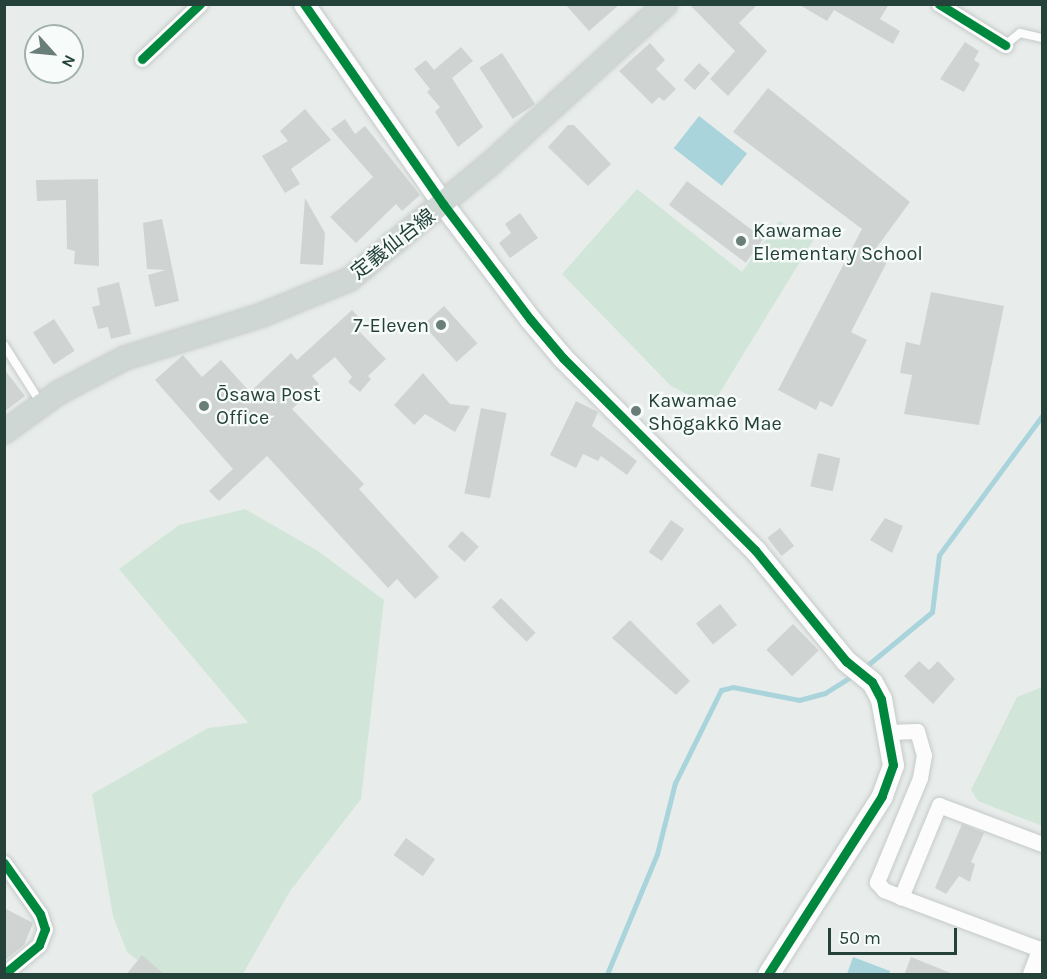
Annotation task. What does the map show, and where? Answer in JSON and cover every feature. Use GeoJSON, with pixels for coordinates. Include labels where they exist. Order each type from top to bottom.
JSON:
{"type":"FeatureCollection","features":[{"type":"Feature","properties":{"kind":"main road","name":"定義仙台線"},"geometry":{"type":"LineString","coordinates":[[4,432],[42,405],[125,358],[262,315],[350,279],[443,204],[666,4]]}},
{"type":"Feature","properties":{"kind":"street"},"geometry":{"type":"LineString","coordinates":[[142,59],[201,4]]}},
{"type":"Feature","properties":{"kind":"street"},"geometry":{"type":"LineString","coordinates":[[304,4],[443,204],[563,358],[723,516],[846,661],[872,682],[881,699],[890,732],[892,765],[882,796],[768,975]]}},
{"type":"Feature","properties":{"kind":"street"},"geometry":{"type":"LineString","coordinates":[[939,4],[1005,45]]}},
{"type":"Feature","properties":{"kind":"street"},"geometry":{"type":"LineString","coordinates":[[890,732],[917,731],[924,755],[920,778],[878,882],[884,890],[1042,951],[1033,975]]}},
{"type":"Feature","properties":{"kind":"street"},"geometry":{"type":"LineString","coordinates":[[901,897],[939,805],[1042,844]]}},
{"type":"Feature","properties":{"kind":"street"},"geometry":{"type":"LineString","coordinates":[[4,863],[40,914],[45,929],[39,945],[4,974]]}},
{"type":"Feature","properties":{"kind":"lane"},"geometry":{"type":"LineString","coordinates":[[1005,45],[1020,33],[1042,38]]}},
{"type":"Feature","properties":{"kind":"lane"},"geometry":{"type":"LineString","coordinates":[[4,345],[42,405]]}},
{"type":"Feature","properties":{"kind":"green space"},"geometry":{"type":"Polygon","coordinates":[[[637,189],[742,272],[779,221],[814,239],[711,407],[671,386],[562,274],[637,189]]]}},
{"type":"Feature","properties":{"kind":"green space"},"geometry":{"type":"Polygon","coordinates":[[[245,509],[318,551],[384,600],[361,799],[290,891],[243,974],[155,974],[127,952],[113,916],[92,794],[208,728],[248,723],[119,569],[179,525],[245,509]]]}},
{"type":"Feature","properties":{"kind":"green space"},"geometry":{"type":"Polygon","coordinates":[[[1042,687],[1042,826],[978,801],[971,790],[1017,697],[1042,687]]]}},
{"type":"Feature","properties":{"kind":"water"},"geometry":{"type":"Polygon","coordinates":[[[699,116],[747,154],[722,186],[674,148],[699,116]]]}},
{"type":"Feature","properties":{"kind":"water"},"geometry":{"type":"Polygon","coordinates":[[[853,957],[890,971],[889,974],[847,974],[853,957]]]}},
{"type":"Feature","properties":{"kind":"building"},"geometry":{"type":"Polygon","coordinates":[[[565,4],[620,4],[589,31],[565,4]]]}},
{"type":"Feature","properties":{"kind":"building"},"geometry":{"type":"Polygon","coordinates":[[[689,4],[758,4],[739,23],[767,51],[728,96],[710,79],[735,51],[689,4]]]}},
{"type":"Feature","properties":{"kind":"building"},"geometry":{"type":"Polygon","coordinates":[[[798,4],[889,4],[880,19],[900,31],[893,44],[834,10],[827,21],[798,4]]]}},
{"type":"Feature","properties":{"kind":"building"},"geometry":{"type":"Polygon","coordinates":[[[965,42],[979,51],[974,60],[980,64],[964,92],[940,79],[965,42]]]}},
{"type":"Feature","properties":{"kind":"building"},"geometry":{"type":"Polygon","coordinates":[[[650,43],[665,60],[656,69],[676,89],[664,101],[659,97],[652,104],[619,71],[650,43]]]}},
{"type":"Feature","properties":{"kind":"building"},"geometry":{"type":"Polygon","coordinates":[[[461,47],[473,61],[452,78],[483,127],[458,147],[435,112],[440,107],[427,92],[430,89],[414,69],[426,60],[434,70],[461,47]]]}},
{"type":"Feature","properties":{"kind":"building"},"geometry":{"type":"Polygon","coordinates":[[[502,53],[535,104],[513,119],[479,68],[502,53]]]}},
{"type":"Feature","properties":{"kind":"building"},"geometry":{"type":"Polygon","coordinates":[[[699,63],[710,73],[695,90],[684,80],[699,63]]]}},
{"type":"Feature","properties":{"kind":"building"},"geometry":{"type":"Polygon","coordinates":[[[768,88],[910,202],[874,251],[889,258],[851,332],[867,340],[832,407],[820,401],[816,410],[778,390],[862,229],[733,132],[768,88]]]}},
{"type":"Feature","properties":{"kind":"building"},"geometry":{"type":"Polygon","coordinates":[[[305,109],[331,140],[291,169],[300,184],[285,193],[262,156],[288,141],[280,131],[305,109]]]}},
{"type":"Feature","properties":{"kind":"building"},"geometry":{"type":"Polygon","coordinates":[[[345,119],[355,134],[365,126],[420,195],[402,211],[396,204],[356,243],[330,217],[373,177],[331,129],[345,119]]]}},
{"type":"Feature","properties":{"kind":"building"},"geometry":{"type":"Polygon","coordinates":[[[568,125],[574,125],[611,164],[588,186],[548,147],[568,125]]]}},
{"type":"Feature","properties":{"kind":"building"},"geometry":{"type":"Polygon","coordinates":[[[98,179],[99,266],[74,264],[75,251],[67,249],[66,200],[37,201],[36,180],[98,179]]]}},
{"type":"Feature","properties":{"kind":"building"},"geometry":{"type":"Polygon","coordinates":[[[687,181],[764,239],[746,263],[669,205],[687,181]]]}},
{"type":"Feature","properties":{"kind":"building"},"geometry":{"type":"Polygon","coordinates":[[[305,198],[325,233],[323,265],[300,264],[305,198]]]}},
{"type":"Feature","properties":{"kind":"building"},"geometry":{"type":"Polygon","coordinates":[[[520,213],[538,238],[510,258],[499,243],[511,233],[505,224],[520,213]]]}},
{"type":"Feature","properties":{"kind":"building"},"geometry":{"type":"Polygon","coordinates":[[[162,219],[179,301],[155,307],[148,275],[166,270],[147,269],[143,223],[162,219]]]}},
{"type":"Feature","properties":{"kind":"building"},"geometry":{"type":"Polygon","coordinates":[[[119,282],[131,334],[111,339],[108,327],[98,329],[92,307],[100,305],[97,288],[119,282]]]}},
{"type":"Feature","properties":{"kind":"building"},"geometry":{"type":"Polygon","coordinates":[[[931,292],[1004,306],[979,425],[904,414],[912,375],[900,373],[906,342],[920,345],[931,292]]]}},
{"type":"Feature","properties":{"kind":"building"},"geometry":{"type":"Polygon","coordinates":[[[444,306],[477,343],[457,362],[423,325],[444,306]]]}},
{"type":"Feature","properties":{"kind":"building"},"geometry":{"type":"Polygon","coordinates":[[[352,310],[365,324],[358,330],[386,359],[368,376],[371,379],[360,392],[348,382],[352,377],[335,357],[312,376],[319,384],[292,409],[364,484],[359,489],[439,577],[415,599],[397,579],[388,588],[267,456],[219,501],[209,491],[233,469],[155,380],[183,355],[202,377],[221,360],[250,392],[291,353],[297,360],[352,310]]]}},
{"type":"Feature","properties":{"kind":"building"},"geometry":{"type":"Polygon","coordinates":[[[54,319],[75,351],[54,364],[33,333],[54,319]]]}},
{"type":"Feature","properties":{"kind":"building"},"geometry":{"type":"Polygon","coordinates":[[[4,369],[25,396],[4,412],[4,369]]]}},
{"type":"Feature","properties":{"kind":"building"},"geometry":{"type":"Polygon","coordinates":[[[423,373],[450,404],[470,406],[455,432],[425,414],[414,425],[394,405],[423,373]]]}},
{"type":"Feature","properties":{"kind":"building"},"geometry":{"type":"Polygon","coordinates":[[[576,401],[598,412],[592,426],[637,461],[627,475],[601,456],[598,461],[583,454],[576,468],[550,455],[576,401]]]}},
{"type":"Feature","properties":{"kind":"building"},"geometry":{"type":"Polygon","coordinates":[[[481,408],[507,413],[490,498],[464,493],[481,408]]]}},
{"type":"Feature","properties":{"kind":"building"},"geometry":{"type":"Polygon","coordinates":[[[818,453],[840,458],[833,491],[810,486],[818,453]]]}},
{"type":"Feature","properties":{"kind":"building"},"geometry":{"type":"Polygon","coordinates":[[[885,518],[903,526],[892,553],[870,540],[885,518]]]}},
{"type":"Feature","properties":{"kind":"building"},"geometry":{"type":"Polygon","coordinates":[[[671,520],[684,529],[662,561],[649,552],[671,520]]]}},
{"type":"Feature","properties":{"kind":"building"},"geometry":{"type":"Polygon","coordinates":[[[780,528],[794,546],[782,556],[767,538],[780,528]]]}},
{"type":"Feature","properties":{"kind":"building"},"geometry":{"type":"Polygon","coordinates":[[[462,531],[479,547],[464,562],[448,546],[462,531]]]}},
{"type":"Feature","properties":{"kind":"building"},"geometry":{"type":"Polygon","coordinates":[[[501,598],[536,633],[526,642],[492,607],[501,598]]]}},
{"type":"Feature","properties":{"kind":"building"},"geometry":{"type":"Polygon","coordinates":[[[720,604],[737,625],[713,644],[696,624],[720,604]]]}},
{"type":"Feature","properties":{"kind":"building"},"geometry":{"type":"Polygon","coordinates":[[[630,620],[690,681],[676,695],[612,638],[630,620]]]}},
{"type":"Feature","properties":{"kind":"building"},"geometry":{"type":"Polygon","coordinates":[[[793,624],[819,651],[792,676],[766,650],[793,624]]]}},
{"type":"Feature","properties":{"kind":"building"},"geometry":{"type":"Polygon","coordinates":[[[919,661],[929,670],[938,661],[955,679],[933,704],[904,676],[919,661]]]}},
{"type":"Feature","properties":{"kind":"building"},"geometry":{"type":"Polygon","coordinates":[[[962,824],[984,833],[971,862],[975,864],[970,882],[959,876],[946,894],[935,888],[962,824]]]}},
{"type":"Feature","properties":{"kind":"building"},"geometry":{"type":"Polygon","coordinates":[[[406,838],[435,859],[423,876],[394,855],[406,838]]]}},
{"type":"Feature","properties":{"kind":"building"},"geometry":{"type":"Polygon","coordinates":[[[4,908],[33,923],[24,945],[4,961],[4,908]]]}},
{"type":"Feature","properties":{"kind":"building"},"geometry":{"type":"Polygon","coordinates":[[[142,955],[165,975],[126,975],[142,955]]]}},
{"type":"Feature","properties":{"kind":"building"},"geometry":{"type":"Polygon","coordinates":[[[911,957],[953,974],[953,975],[904,975],[911,957]]]}},
{"type":"Feature","properties":{"kind":"waterway"},"geometry":{"type":"LineString","coordinates":[[864,668],[932,612],[939,555],[1042,416]]}},
{"type":"Feature","properties":{"kind":"waterway"},"geometry":{"type":"LineString","coordinates":[[607,974],[657,854],[675,783],[721,690],[733,687],[799,700],[825,693],[854,675]]}},
{"type":"Feature","properties":{"kind":"cycle path"},"geometry":{"type":"LineString","coordinates":[[142,59],[200,4]]}},
{"type":"Feature","properties":{"kind":"cycle path"},"geometry":{"type":"LineString","coordinates":[[304,4],[443,204],[530,319],[563,358],[755,550],[846,661],[872,682],[881,699],[893,765],[882,796],[768,974]]}},
{"type":"Feature","properties":{"kind":"cycle path"},"geometry":{"type":"LineString","coordinates":[[939,4],[1005,45]]}},
{"type":"Feature","properties":{"kind":"cycle path"},"geometry":{"type":"LineString","coordinates":[[4,863],[40,914],[45,929],[39,945],[4,974]]}},
{"type":"Feature","properties":{"kind":"place","name":"Kawamae Elementary School"},"geometry":{"type":"Point","coordinates":[741,241]}},
{"type":"Feature","properties":{"kind":"place","name":"7-Eleven"},"geometry":{"type":"Point","coordinates":[441,325]}},
{"type":"Feature","properties":{"kind":"place","name":"Ōsawa Post Office"},"geometry":{"type":"Point","coordinates":[204,406]}},
{"type":"Feature","properties":{"kind":"place","name":"Kawamae Shōgakkō Mae"},"geometry":{"type":"Point","coordinates":[636,411]}}]}
